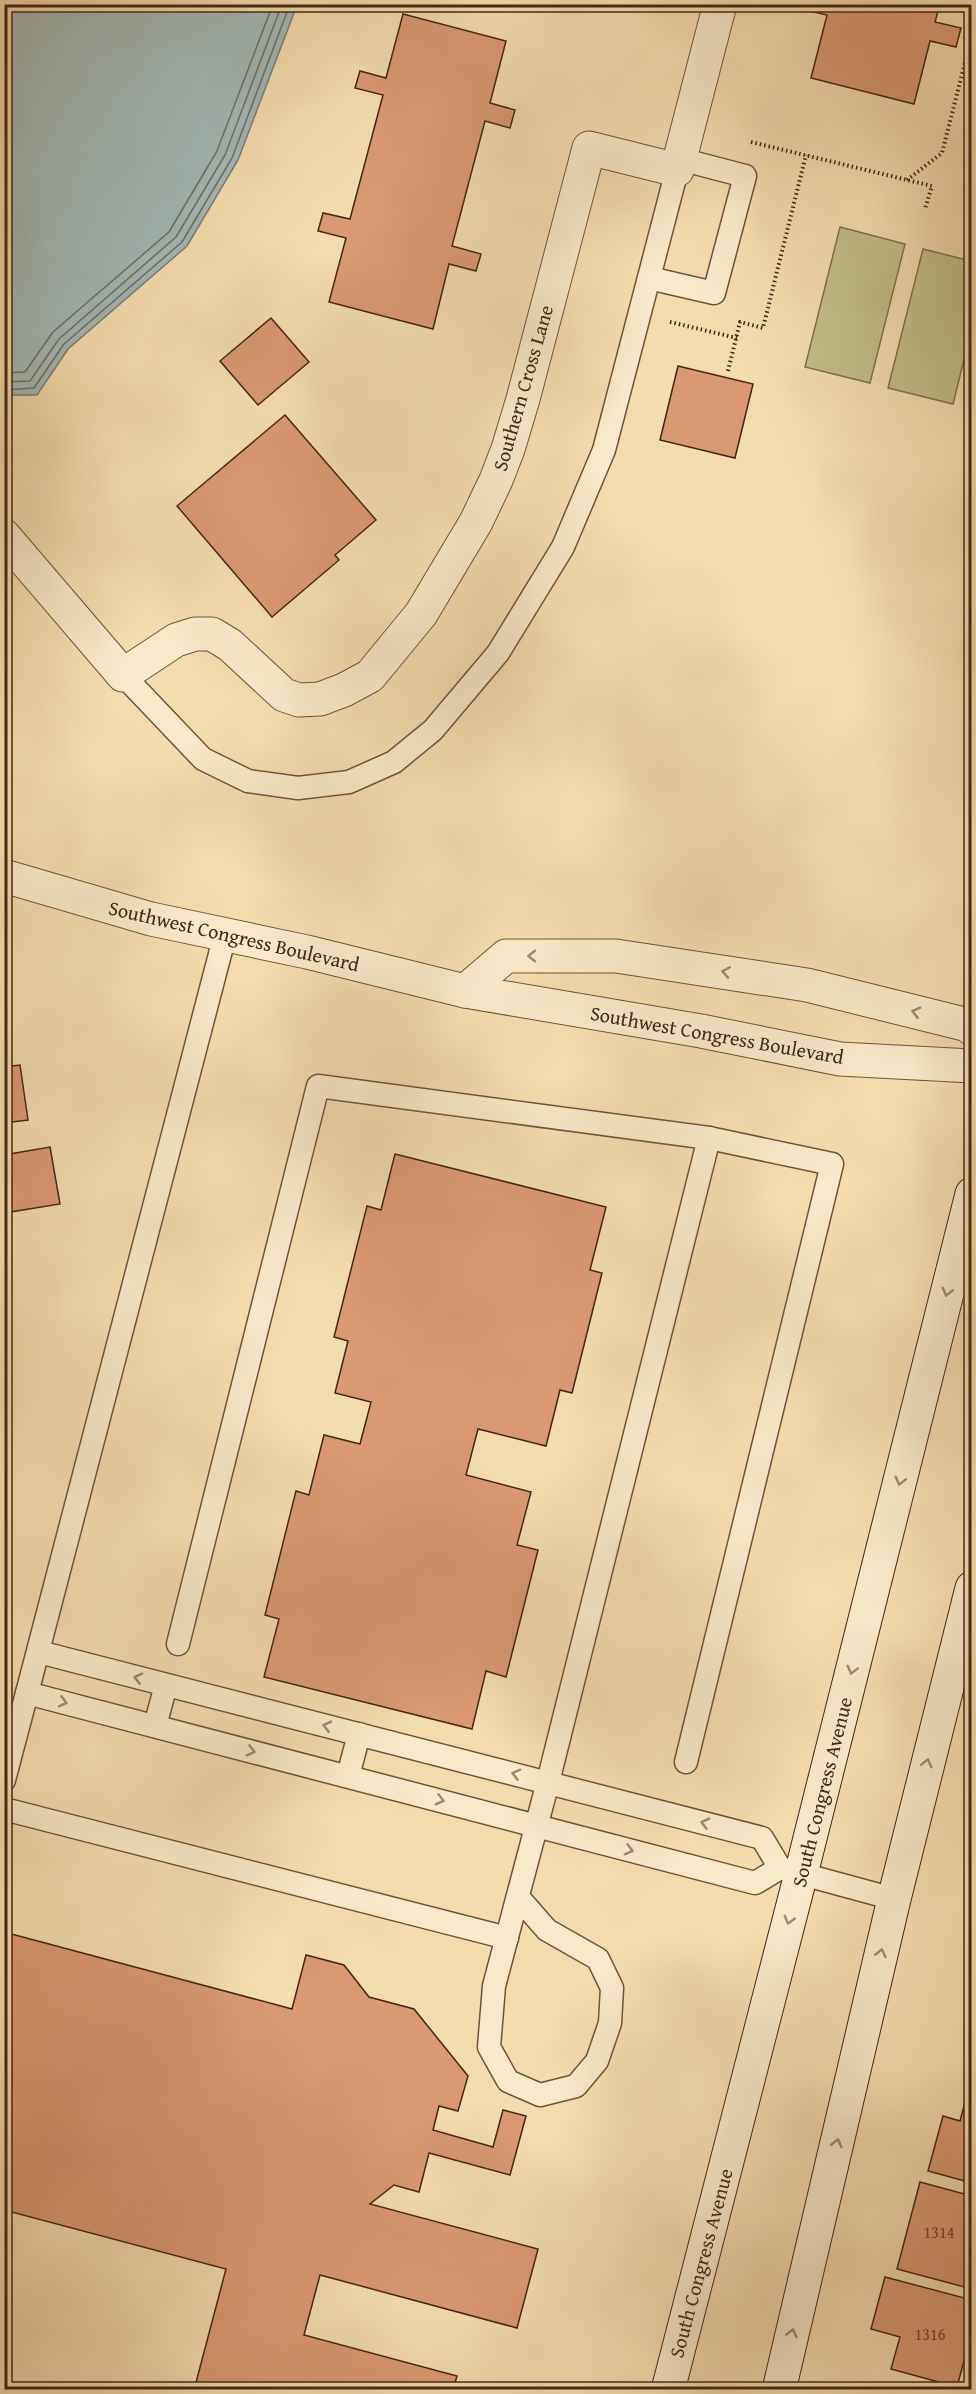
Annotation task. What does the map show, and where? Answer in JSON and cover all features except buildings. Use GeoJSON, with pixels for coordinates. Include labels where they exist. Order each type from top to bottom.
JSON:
{"type":"FeatureCollection","features":[{"type":"Feature","properties":{"kind":"street"},"geometry":{"type":"LineString","coordinates":[[679,164],[720,4]]}},
{"type":"Feature","properties":{"kind":"street","name":"Southern Cross Lane"},"geometry":{"type":"LineString","coordinates":[[123,675],[176,640],[195,634],[212,634],[230,645],[284,695],[299,700],[320,699],[344,690],[370,676],[421,614],[476,522],[496,480],[523,399],[589,148],[679,164]]}},
{"type":"Feature","properties":{"kind":"street"},"geometry":{"type":"LineString","coordinates":[[4,536],[123,675]]}},
{"type":"Feature","properties":{"kind":"street","name":"Southwest Congress Boulevard"},"geometry":{"type":"LineString","coordinates":[[4,876],[152,919],[307,952],[465,991],[701,1031],[840,1059],[972,1066]]}},
{"type":"Feature","properties":{"kind":"street"},"geometry":{"type":"LineString","coordinates":[[465,991],[506,956],[616,956],[807,985],[968,1025],[972,1029]]}},
{"type":"Feature","properties":{"kind":"street","name":"South Congress Avenue"},"geometry":{"type":"LineString","coordinates":[[668,2390],[790,1871],[972,1194]]}},
{"type":"Feature","properties":{"kind":"street"},"geometry":{"type":"LineString","coordinates":[[779,2390],[894,1899],[972,1588]]}},
{"type":"Feature","properties":{"kind":"lane"},"geometry":{"type":"LineString","coordinates":[[123,675],[203,759],[248,781],[298,789],[349,782],[394,762],[433,730],[498,653],[563,547],[604,450],[639,314],[679,164],[745,176],[714,293],[649,278]]}},
{"type":"Feature","properties":{"kind":"lane"},"geometry":{"type":"LineString","coordinates":[[4,1780],[225,935]]}},
{"type":"Feature","properties":{"kind":"lane"},"geometry":{"type":"LineString","coordinates":[[178,1644],[318,1086],[708,1138],[832,1164],[686,1762]]}},
{"type":"Feature","properties":{"kind":"lane"},"geometry":{"type":"LineString","coordinates":[[518,1897],[547,1930],[574,1943],[598,1959],[612,1988],[610,2023],[597,2061],[576,2086],[540,2095],[508,2081],[489,2048],[494,1986],[537,1826],[708,1138]]}},
{"type":"Feature","properties":{"kind":"lane"},"geometry":{"type":"LineString","coordinates":[[39,1653],[762,1838],[790,1871]]}},
{"type":"Feature","properties":{"kind":"lane"},"geometry":{"type":"LineString","coordinates":[[155,1726],[166,1685]]}},
{"type":"Feature","properties":{"kind":"lane"},"geometry":{"type":"LineString","coordinates":[[27,1693],[755,1883],[790,1871],[894,1899]]}},
{"type":"Feature","properties":{"kind":"lane"},"geometry":{"type":"LineString","coordinates":[[348,1776],[359,1734]]}},
{"type":"Feature","properties":{"kind":"lane"},"geometry":{"type":"LineString","coordinates":[[4,1809],[507,1938]]}},
{"type":"Feature","properties":{"kind":"path"},"geometry":{"type":"LineString","coordinates":[[907,180],[942,153],[972,35]]}},
{"type":"Feature","properties":{"kind":"path"},"geometry":{"type":"LineString","coordinates":[[740,139],[932,186],[926,209]]}},
{"type":"Feature","properties":{"kind":"path"},"geometry":{"type":"LineString","coordinates":[[728,371],[740,322],[763,328],[806,155]]}},
{"type":"Feature","properties":{"kind":"path"},"geometry":{"type":"LineString","coordinates":[[639,314],[737,338]]}},
{"type":"Feature","properties":{"kind":"shaded area"},"geometry":{"type":"Polygon","coordinates":[[[840,227],[905,244],[870,383],[805,367],[840,227]]]}},
{"type":"Feature","properties":{"kind":"shaded area"},"geometry":{"type":"Polygon","coordinates":[[[923,249],[971,261],[971,331],[953,404],[888,388],[923,249]]]}},
{"type":"Feature","properties":{"kind":"water"},"geometry":{"type":"Polygon","coordinates":[[[4,5],[297,5],[238,160],[187,246],[68,349],[37,395],[4,395],[4,5]]]}}]}
